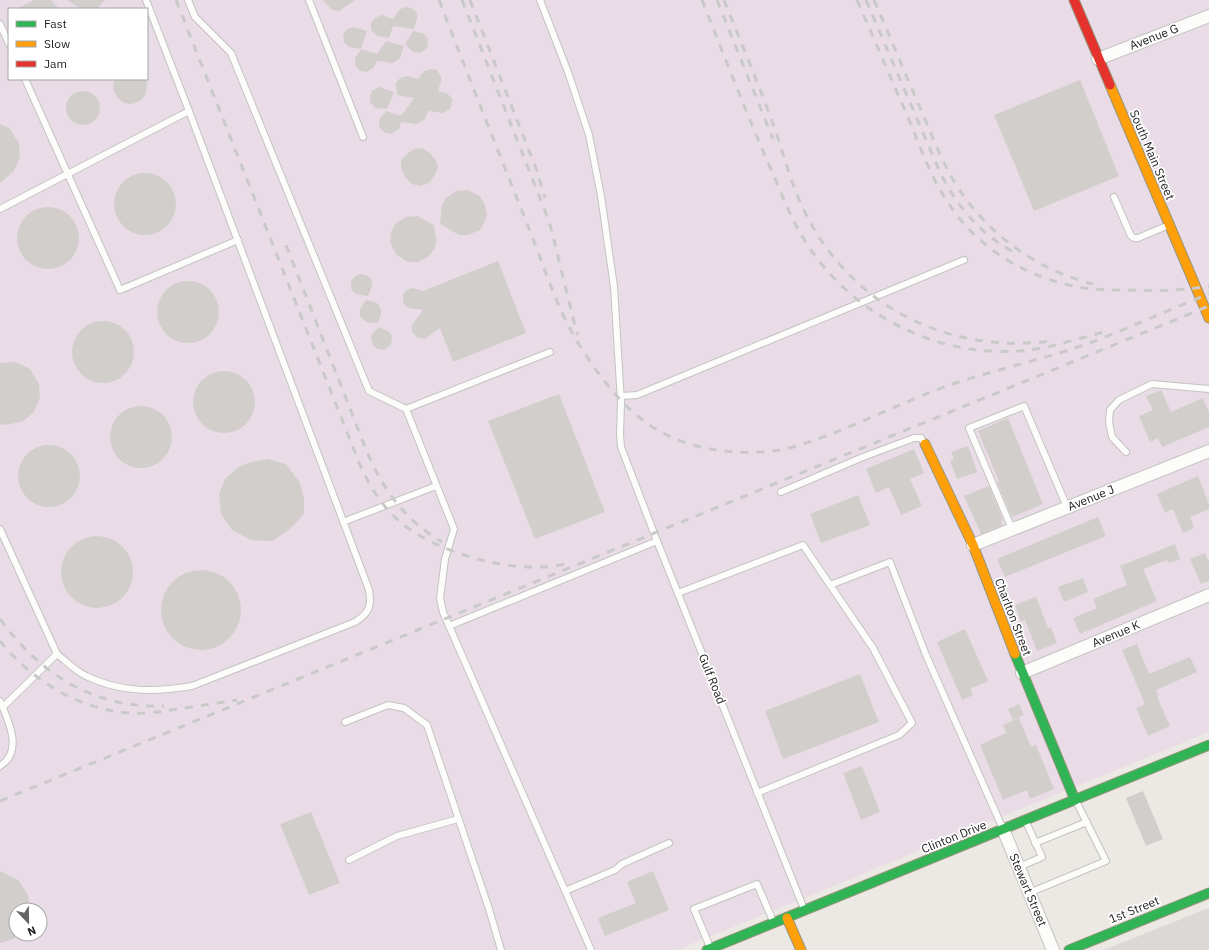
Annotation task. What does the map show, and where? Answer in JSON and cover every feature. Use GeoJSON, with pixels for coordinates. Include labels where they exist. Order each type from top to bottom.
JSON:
{"type":"FeatureCollection","features":[{"type":"Feature","properties":{"kind":"street","name":"South Main Street"},"geometry":{"type":"LineString","coordinates":[[1074,0],[1168,225],[1209,318]]}},
{"type":"Feature","properties":{"kind":"street","name":"Avenue G"},"geometry":{"type":"LineString","coordinates":[[1098,59],[1209,16]]}},
{"type":"Feature","properties":{"kind":"street","name":"Charlton Street"},"geometry":{"type":"LineString","coordinates":[[925,444],[973,545],[1022,673],[1075,800]]}},
{"type":"Feature","properties":{"kind":"street","name":"Avenue J"},"geometry":{"type":"LineString","coordinates":[[973,545],[1209,451]]}},
{"type":"Feature","properties":{"kind":"street","name":"Avenue K"},"geometry":{"type":"LineString","coordinates":[[1022,673],[1209,595]]}},
{"type":"Feature","properties":{"kind":"street","name":"Clinton Drive"},"geometry":{"type":"LineString","coordinates":[[710,949],[1208,747]]}},
{"type":"Feature","properties":{"kind":"street","name":"Stewart Street"},"geometry":{"type":"LineString","coordinates":[[1003,829],[1053,950]]}},
{"type":"Feature","properties":{"kind":"street","name":"1st Street"},"geometry":{"type":"LineString","coordinates":[[1069,950],[1209,893]]}},
{"type":"Feature","properties":{"kind":"street"},"geometry":{"type":"LineString","coordinates":[[787,918],[801,950]]}},
{"type":"Feature","properties":{"kind":"lane"},"geometry":{"type":"LineString","coordinates":[[0,529],[57,654],[85,676],[109,685],[136,690],[164,690],[192,686],[355,622],[364,616],[369,608],[369,590],[238,240],[146,0]]}},
{"type":"Feature","properties":{"kind":"lane"},"geometry":{"type":"LineString","coordinates":[[188,0],[195,17],[231,53],[369,391],[406,409],[454,529],[445,559],[440,598],[441,605],[591,950]]}},
{"type":"Feature","properties":{"kind":"lane"},"geometry":{"type":"LineString","coordinates":[[309,0],[363,137]]}},
{"type":"Feature","properties":{"kind":"lane","name":"Gulf Road"},"geometry":{"type":"LineString","coordinates":[[540,0],[568,72],[589,135],[601,196],[614,287],[621,396],[621,447],[804,911]]}},
{"type":"Feature","properties":{"kind":"lane"},"geometry":{"type":"LineString","coordinates":[[0,24],[8,42]]}},
{"type":"Feature","properties":{"kind":"lane"},"geometry":{"type":"LineString","coordinates":[[25,80],[120,290],[238,240]]}},
{"type":"Feature","properties":{"kind":"lane"},"geometry":{"type":"LineString","coordinates":[[0,209],[189,111]]}},
{"type":"Feature","properties":{"kind":"lane"},"geometry":{"type":"LineString","coordinates":[[1114,197],[1131,236],[1134,238],[1138,238],[1168,225]]}},
{"type":"Feature","properties":{"kind":"lane"},"geometry":{"type":"LineString","coordinates":[[621,396],[638,395],[964,260]]}},
{"type":"Feature","properties":{"kind":"lane"},"geometry":{"type":"LineString","coordinates":[[406,409],[550,352]]}},
{"type":"Feature","properties":{"kind":"lane"},"geometry":{"type":"LineString","coordinates":[[1126,452],[1112,437],[1108,422],[1110,410],[1119,400],[1152,384],[1209,389]]}},
{"type":"Feature","properties":{"kind":"lane"},"geometry":{"type":"LineString","coordinates":[[1012,529],[969,428],[1011,411],[1024,406],[1067,507]]}},
{"type":"Feature","properties":{"kind":"lane"},"geometry":{"type":"LineString","coordinates":[[781,492],[863,457],[914,438],[921,438],[925,444]]}},
{"type":"Feature","properties":{"kind":"lane"},"geometry":{"type":"LineString","coordinates":[[343,522],[436,486]]}},
{"type":"Feature","properties":{"kind":"lane"},"geometry":{"type":"LineString","coordinates":[[449,626],[657,541]]}},
{"type":"Feature","properties":{"kind":"lane"},"geometry":{"type":"LineString","coordinates":[[678,593],[803,545],[873,648],[912,724],[899,735],[757,793]]}},
{"type":"Feature","properties":{"kind":"lane"},"geometry":{"type":"LineString","coordinates":[[830,585],[890,562],[926,654],[1003,829]]}},
{"type":"Feature","properties":{"kind":"lane"},"geometry":{"type":"LineString","coordinates":[[3,707],[57,654]]}},
{"type":"Feature","properties":{"kind":"lane"},"geometry":{"type":"LineString","coordinates":[[0,701],[10,726],[12,747],[10,756],[0,766]]}},
{"type":"Feature","properties":{"kind":"lane"},"geometry":{"type":"LineString","coordinates":[[345,722],[388,705],[404,708],[427,724],[489,909],[501,950]]}},
{"type":"Feature","properties":{"kind":"lane"},"geometry":{"type":"LineString","coordinates":[[1029,893],[1106,861],[1075,800]]}},
{"type":"Feature","properties":{"kind":"lane"},"geometry":{"type":"LineString","coordinates":[[349,860],[397,836],[458,819]]}},
{"type":"Feature","properties":{"kind":"lane"},"geometry":{"type":"LineString","coordinates":[[1019,868],[1042,857],[1025,820]]}},
{"type":"Feature","properties":{"kind":"lane"},"geometry":{"type":"LineString","coordinates":[[1035,843],[1086,822]]}},
{"type":"Feature","properties":{"kind":"lane"},"geometry":{"type":"LineString","coordinates":[[565,891],[615,870],[622,864],[669,844]]}},
{"type":"Feature","properties":{"kind":"lane"},"geometry":{"type":"LineString","coordinates":[[710,949],[694,909],[757,884],[774,923]]}},
{"type":"Feature","properties":{"kind":"shaded area"},"geometry":{"type":"Polygon","coordinates":[[[0,0],[1209,0],[1209,732],[677,950],[0,950],[0,0]]]}},
{"type":"Feature","properties":{"kind":"shaded area"},"geometry":{"type":"Polygon","coordinates":[[[1209,908],[1209,950],[1104,950],[1209,908]]]}},
{"type":"Feature","properties":{"kind":"building"},"geometry":{"type":"Polygon","coordinates":[[[34,0],[51,0],[58,8],[18,8],[34,0]]]}},
{"type":"Feature","properties":{"kind":"building"},"geometry":{"type":"Polygon","coordinates":[[[67,0],[105,0],[98,8],[79,8],[67,0]]]}},
{"type":"Feature","properties":{"kind":"building"},"geometry":{"type":"Polygon","coordinates":[[[323,0],[355,0],[339,11],[332,10],[323,0]]]}},
{"type":"Feature","properties":{"kind":"building"},"geometry":{"type":"Polygon","coordinates":[[[407,7],[413,9],[417,14],[414,29],[393,26],[389,38],[377,36],[371,30],[371,23],[375,18],[382,15],[393,19],[400,9],[407,7]]]}},
{"type":"Feature","properties":{"kind":"building"},"geometry":{"type":"Polygon","coordinates":[[[354,27],[367,31],[361,49],[349,47],[344,42],[343,35],[347,29],[354,27]]]}},
{"type":"Feature","properties":{"kind":"building"},"geometry":{"type":"Polygon","coordinates":[[[413,31],[424,34],[428,39],[427,48],[420,53],[413,52],[405,44],[413,31]]]}},
{"type":"Feature","properties":{"kind":"building"},"geometry":{"type":"Polygon","coordinates":[[[386,41],[404,46],[400,58],[393,63],[377,61],[374,67],[367,72],[360,71],[355,65],[355,58],[361,49],[377,54],[386,41]]]}},
{"type":"Feature","properties":{"kind":"building"},"geometry":{"type":"Polygon","coordinates":[[[431,69],[437,70],[441,76],[438,91],[448,94],[452,99],[451,108],[443,113],[428,111],[425,119],[417,124],[401,122],[399,129],[391,134],[385,133],[379,127],[379,120],[386,111],[401,116],[414,98],[397,95],[396,83],[400,78],[407,76],[418,79],[424,71],[431,69]]]}},
{"type":"Feature","properties":{"kind":"building"},"geometry":{"type":"Polygon","coordinates":[[[115,80],[146,80],[146,94],[140,101],[131,104],[124,103],[114,92],[113,85],[115,80]]]}},
{"type":"Feature","properties":{"kind":"building"},"geometry":{"type":"Polygon","coordinates":[[[1080,80],[1119,176],[1034,211],[994,115],[1080,80]]]}},
{"type":"Feature","properties":{"kind":"building"},"geometry":{"type":"Polygon","coordinates":[[[380,87],[394,92],[387,109],[375,108],[370,102],[370,95],[373,90],[380,87]]]}},
{"type":"Feature","properties":{"kind":"building"},"geometry":{"type":"Polygon","coordinates":[[[80,91],[86,91],[95,96],[99,102],[99,114],[95,120],[86,125],[80,125],[71,120],[66,111],[66,105],[71,96],[80,91]]]}},
{"type":"Feature","properties":{"kind":"building"},"geometry":{"type":"Polygon","coordinates":[[[0,124],[9,128],[19,143],[20,157],[14,171],[0,183],[0,124]]]}},
{"type":"Feature","properties":{"kind":"building"},"geometry":{"type":"Polygon","coordinates":[[[422,148],[430,153],[436,161],[438,167],[429,183],[420,186],[412,184],[405,177],[401,168],[401,160],[414,149],[422,148]]]}},
{"type":"Feature","properties":{"kind":"building"},"geometry":{"type":"Polygon","coordinates":[[[139,173],[151,173],[167,182],[174,192],[176,204],[174,216],[167,226],[151,235],[139,235],[128,230],[119,221],[114,210],[114,198],[119,187],[128,178],[139,173]]]}},
{"type":"Feature","properties":{"kind":"building"},"geometry":{"type":"Polygon","coordinates":[[[467,190],[480,196],[485,205],[487,214],[480,230],[468,235],[459,235],[440,224],[442,205],[446,198],[456,191],[467,190]]]}},
{"type":"Feature","properties":{"kind":"building"},"geometry":{"type":"Polygon","coordinates":[[[42,207],[54,207],[70,216],[77,226],[79,238],[77,250],[70,260],[54,269],[42,269],[31,264],[22,255],[17,244],[17,232],[22,221],[31,212],[42,207]]]}},
{"type":"Feature","properties":{"kind":"building"},"geometry":{"type":"Polygon","coordinates":[[[417,216],[434,225],[436,240],[435,248],[429,256],[418,262],[408,262],[396,254],[390,242],[391,232],[395,224],[406,217],[417,216]]]}},
{"type":"Feature","properties":{"kind":"building"},"geometry":{"type":"Polygon","coordinates":[[[498,261],[526,333],[453,362],[440,328],[425,339],[418,338],[412,332],[412,325],[423,310],[408,308],[403,302],[403,295],[406,290],[413,288],[423,291],[498,261]]]}},
{"type":"Feature","properties":{"kind":"building"},"geometry":{"type":"Polygon","coordinates":[[[361,274],[368,276],[372,281],[372,286],[368,296],[356,294],[351,289],[351,281],[355,276],[361,274]]]}},
{"type":"Feature","properties":{"kind":"building"},"geometry":{"type":"Polygon","coordinates":[[[182,281],[194,281],[210,290],[217,300],[219,312],[217,324],[210,334],[194,343],[182,343],[171,338],[162,329],[157,318],[157,306],[162,295],[171,286],[182,281]]]}},
{"type":"Feature","properties":{"kind":"building"},"geometry":{"type":"Polygon","coordinates":[[[366,300],[377,303],[381,309],[378,323],[366,322],[360,316],[360,309],[366,300]]]}},
{"type":"Feature","properties":{"kind":"building"},"geometry":{"type":"Polygon","coordinates":[[[97,321],[109,321],[125,330],[132,340],[134,352],[132,364],[125,374],[109,383],[97,383],[86,378],[77,369],[72,358],[72,346],[77,335],[86,326],[97,321]]]}},
{"type":"Feature","properties":{"kind":"building"},"geometry":{"type":"Polygon","coordinates":[[[378,327],[388,331],[392,336],[391,345],[384,350],[377,349],[372,344],[371,336],[378,327]]]}},
{"type":"Feature","properties":{"kind":"building"},"geometry":{"type":"Polygon","coordinates":[[[15,362],[30,369],[39,384],[40,398],[34,412],[22,422],[4,425],[0,423],[0,363],[15,362]]]}},
{"type":"Feature","properties":{"kind":"building"},"geometry":{"type":"Polygon","coordinates":[[[218,371],[230,371],[246,380],[253,390],[255,402],[253,414],[246,424],[230,433],[218,433],[207,428],[198,419],[193,408],[193,396],[198,385],[207,376],[218,371]]]}},
{"type":"Feature","properties":{"kind":"building"},"geometry":{"type":"Polygon","coordinates":[[[1161,390],[1171,412],[1203,398],[1209,412],[1209,427],[1162,447],[1158,438],[1150,442],[1139,416],[1153,410],[1146,396],[1161,390]]]}},
{"type":"Feature","properties":{"kind":"building"},"geometry":{"type":"Polygon","coordinates":[[[559,394],[605,512],[535,539],[488,421],[559,394]]]}},
{"type":"Feature","properties":{"kind":"building"},"geometry":{"type":"Polygon","coordinates":[[[135,406],[147,406],[163,415],[170,425],[172,437],[170,449],[163,459],[147,468],[135,468],[124,463],[115,454],[110,443],[110,431],[115,420],[124,411],[135,406]]]}},
{"type":"Feature","properties":{"kind":"building"},"geometry":{"type":"Polygon","coordinates":[[[1008,418],[1043,504],[1012,517],[978,431],[1008,418]]]}},
{"type":"Feature","properties":{"kind":"building"},"geometry":{"type":"Polygon","coordinates":[[[43,445],[55,445],[71,454],[78,464],[80,476],[78,488],[71,498],[55,507],[43,507],[32,502],[23,493],[18,482],[18,470],[23,459],[32,450],[43,445]]]}},
{"type":"Feature","properties":{"kind":"building"},"geometry":{"type":"Polygon","coordinates":[[[968,446],[977,472],[957,479],[950,461],[954,459],[951,452],[968,446]]]}},
{"type":"Feature","properties":{"kind":"building"},"geometry":{"type":"Polygon","coordinates":[[[914,449],[924,473],[910,479],[922,506],[901,515],[889,487],[876,493],[866,469],[914,449]]]}},
{"type":"Feature","properties":{"kind":"building"},"geometry":{"type":"Polygon","coordinates":[[[268,459],[286,464],[300,483],[304,499],[304,514],[289,530],[272,541],[251,540],[232,530],[221,514],[219,494],[225,479],[238,467],[251,462],[268,459]]]}},
{"type":"Feature","properties":{"kind":"building"},"geometry":{"type":"Polygon","coordinates":[[[1198,476],[1209,504],[1209,509],[1190,517],[1194,528],[1183,533],[1173,509],[1165,513],[1157,494],[1198,476]]]}},
{"type":"Feature","properties":{"kind":"building"},"geometry":{"type":"Polygon","coordinates":[[[989,486],[1003,520],[1001,521],[1003,525],[981,534],[964,496],[989,486]]]}},
{"type":"Feature","properties":{"kind":"building"},"geometry":{"type":"Polygon","coordinates":[[[858,495],[870,525],[821,543],[810,514],[858,495]]]}},
{"type":"Feature","properties":{"kind":"building"},"geometry":{"type":"Polygon","coordinates":[[[1098,517],[1106,536],[1005,577],[997,559],[1098,517]]]}},
{"type":"Feature","properties":{"kind":"building"},"geometry":{"type":"Polygon","coordinates":[[[97,536],[117,542],[127,552],[133,572],[127,592],[117,602],[97,608],[77,602],[67,592],[61,572],[67,552],[77,542],[97,536]]]}},
{"type":"Feature","properties":{"kind":"building"},"geometry":{"type":"Polygon","coordinates":[[[1175,544],[1180,559],[1169,563],[1167,560],[1143,569],[1157,601],[1080,634],[1073,618],[1097,608],[1093,599],[1127,585],[1120,566],[1175,544]]]}},
{"type":"Feature","properties":{"kind":"building"},"geometry":{"type":"Polygon","coordinates":[[[1205,553],[1209,562],[1209,581],[1201,584],[1190,559],[1205,553]]]}},
{"type":"Feature","properties":{"kind":"building"},"geometry":{"type":"Polygon","coordinates":[[[201,570],[216,573],[229,582],[238,595],[241,610],[238,625],[229,638],[216,647],[201,650],[186,647],[173,638],[164,625],[161,610],[164,595],[173,582],[186,573],[201,570]]]}},
{"type":"Feature","properties":{"kind":"building"},"geometry":{"type":"Polygon","coordinates":[[[1083,578],[1088,592],[1064,602],[1058,587],[1083,578]]]}},
{"type":"Feature","properties":{"kind":"building"},"geometry":{"type":"Polygon","coordinates":[[[1036,597],[1048,628],[1051,627],[1057,643],[1037,651],[1025,620],[1021,622],[1015,605],[1036,597]]]}},
{"type":"Feature","properties":{"kind":"building"},"geometry":{"type":"Polygon","coordinates":[[[965,629],[988,681],[970,689],[973,695],[962,700],[937,642],[965,629]]]}},
{"type":"Feature","properties":{"kind":"building"},"geometry":{"type":"Polygon","coordinates":[[[1137,644],[1149,674],[1190,657],[1197,672],[1156,690],[1159,696],[1157,697],[1170,726],[1148,736],[1136,708],[1145,704],[1122,650],[1137,644]]]}},
{"type":"Feature","properties":{"kind":"building"},"geometry":{"type":"Polygon","coordinates":[[[860,674],[879,722],[783,759],[765,711],[860,674]]]}},
{"type":"Feature","properties":{"kind":"building"},"geometry":{"type":"Polygon","coordinates":[[[1019,704],[1024,715],[1013,720],[1008,709],[1019,704]]]}},
{"type":"Feature","properties":{"kind":"building"},"geometry":{"type":"Polygon","coordinates":[[[1019,718],[1031,747],[1036,745],[1054,789],[1030,799],[1027,790],[1003,800],[980,745],[1006,733],[1003,725],[1019,718]]]}},
{"type":"Feature","properties":{"kind":"building"},"geometry":{"type":"Polygon","coordinates":[[[862,766],[880,812],[861,820],[843,773],[862,766]]]}},
{"type":"Feature","properties":{"kind":"building"},"geometry":{"type":"Polygon","coordinates":[[[1143,791],[1163,839],[1146,846],[1126,798],[1143,791]]]}},
{"type":"Feature","properties":{"kind":"building"},"geometry":{"type":"Polygon","coordinates":[[[311,812],[340,883],[309,895],[280,824],[311,812]]]}},
{"type":"Feature","properties":{"kind":"building"},"geometry":{"type":"Polygon","coordinates":[[[0,871],[18,880],[28,895],[29,902],[8,902],[8,941],[0,943],[0,871]]]}},
{"type":"Feature","properties":{"kind":"building"},"geometry":{"type":"Polygon","coordinates":[[[653,871],[669,910],[605,936],[598,918],[636,903],[627,882],[653,871]]]}},
{"type":"Feature","properties":{"kind":"railway"},"geometry":{"type":"LineString","coordinates":[[176,0],[358,460],[380,500],[391,514],[414,532],[434,543],[479,560],[503,565],[527,567],[549,567],[569,563]]}},
{"type":"Feature","properties":{"kind":"railway"},"geometry":{"type":"LineString","coordinates":[[439,0],[552,289],[573,335],[612,391],[628,408],[645,422],[664,434],[685,443],[709,449],[736,452],[768,452],[792,447],[819,439],[950,385],[1084,345],[1209,294]]}},
{"type":"Feature","properties":{"kind":"railway"},"geometry":{"type":"LineString","coordinates":[[462,0],[551,228],[578,335]]}},
{"type":"Feature","properties":{"kind":"railway"},"geometry":{"type":"LineString","coordinates":[[470,0],[537,171],[545,198]]}},
{"type":"Feature","properties":{"kind":"railway"},"geometry":{"type":"LineString","coordinates":[[702,0],[793,220],[809,247],[828,271],[849,293],[900,327],[928,339],[958,347],[988,351],[1030,350],[1104,332]]}},
{"type":"Feature","properties":{"kind":"railway"},"geometry":{"type":"LineString","coordinates":[[717,0],[773,139]]}},
{"type":"Feature","properties":{"kind":"railway"},"geometry":{"type":"LineString","coordinates":[[724,0],[766,106],[792,182],[802,206],[828,250],[852,277],[879,300],[909,318],[942,332],[977,340],[1013,343],[1050,341]]}},
{"type":"Feature","properties":{"kind":"railway"},"geometry":{"type":"LineString","coordinates":[[857,0],[936,182],[958,217],[971,232],[986,245],[1019,267],[1055,281],[1080,287],[1106,290],[1178,290],[1209,286]]}},
{"type":"Feature","properties":{"kind":"railway"},"geometry":{"type":"LineString","coordinates":[[866,0],[939,170],[953,196],[981,229],[1017,254]]}},
{"type":"Feature","properties":{"kind":"railway"},"geometry":{"type":"LineString","coordinates":[[874,0],[940,154],[955,183],[967,201],[997,233],[1032,259],[1072,278],[1093,284]]}},
{"type":"Feature","properties":{"kind":"railway"},"geometry":{"type":"LineString","coordinates":[[286,245],[367,452],[374,466],[388,492],[406,514],[442,542]]}},
{"type":"Feature","properties":{"kind":"railway"},"geometry":{"type":"LineString","coordinates":[[0,801],[1209,306]]}},
{"type":"Feature","properties":{"kind":"railway"},"geometry":{"type":"LineString","coordinates":[[0,619],[16,639],[33,656],[51,672],[71,684],[92,694],[114,701],[138,705],[164,706]]}},
{"type":"Feature","properties":{"kind":"railway"},"geometry":{"type":"LineString","coordinates":[[0,641],[27,669],[42,681],[77,700],[95,707],[115,711],[147,713],[237,700]]}},
{"type":"Feature","properties":{"kind":"traffic: fast"},"geometry":{"type":"LineString","coordinates":[[1015,654],[1075,800]]}},
{"type":"Feature","properties":{"kind":"traffic: fast"},"geometry":{"type":"LineString","coordinates":[[707,950],[1209,745]]}},
{"type":"Feature","properties":{"kind":"traffic: fast"},"geometry":{"type":"LineString","coordinates":[[1069,950],[1209,893]]}},
{"type":"Feature","properties":{"kind":"traffic: slow"},"geometry":{"type":"LineString","coordinates":[[1110,85],[1209,318]]}},
{"type":"Feature","properties":{"kind":"traffic: slow"},"geometry":{"type":"LineString","coordinates":[[925,444],[973,545],[1015,654]]}},
{"type":"Feature","properties":{"kind":"traffic: slow"},"geometry":{"type":"LineString","coordinates":[[787,918],[801,950]]}},
{"type":"Feature","properties":{"kind":"traffic: jam"},"geometry":{"type":"LineString","coordinates":[[1074,0],[1110,85]]}}]}
